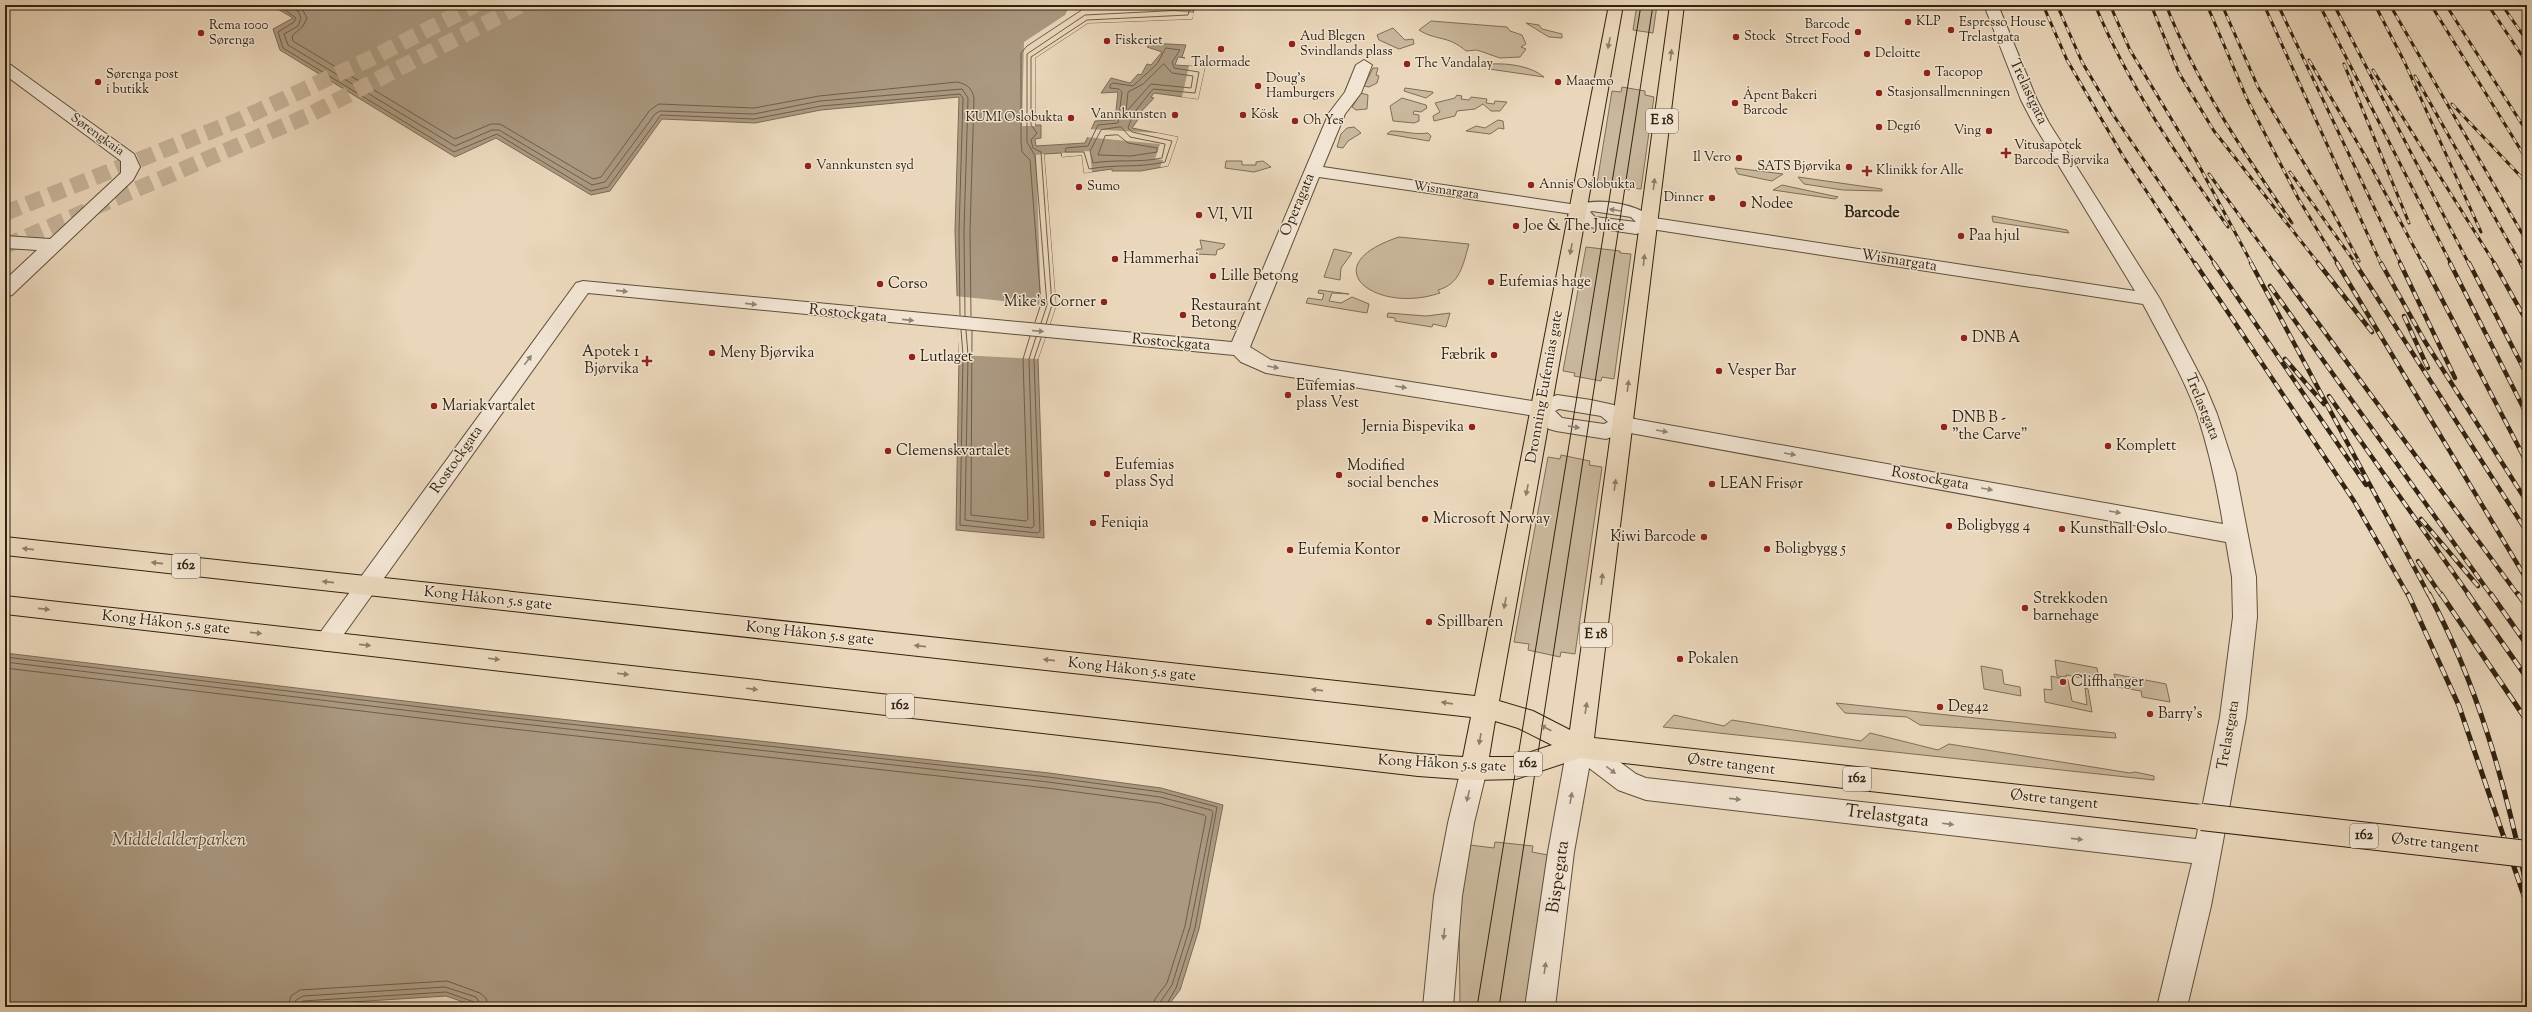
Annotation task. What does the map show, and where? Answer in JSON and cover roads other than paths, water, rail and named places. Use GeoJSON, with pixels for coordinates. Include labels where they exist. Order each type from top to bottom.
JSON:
{"type":"FeatureCollection","features":[{"type":"Feature","properties":{"kind":"highway","name":"Dronning Eufemias gate"},"geometry":{"type":"LineString","coordinates":[[1474,769],[1542,410],[1557,315],[1616,5]]}},
{"type":"Feature","properties":{"kind":"highway","name":"E 18"},"geometry":{"type":"LineString","coordinates":[[1580,747],[1677,5]]}},
{"type":"Feature","properties":{"kind":"highway","name":"Kong Håkon 5.s gate"},"geometry":{"type":"LineString","coordinates":[[5,546],[1485,708],[1542,726],[1580,747]]}},
{"type":"Feature","properties":{"kind":"highway","name":"Kong Håkon 5.s gate"},"geometry":{"type":"LineString","coordinates":[[5,605],[1418,765],[1474,769],[1516,768],[1580,747]]}},
{"type":"Feature","properties":{"kind":"highway","name":"Østre tangent"},"geometry":{"type":"LineString","coordinates":[[1580,747],[2134,808],[2527,854]]}},
{"type":"Feature","properties":{"kind":"street","name":"Trelastgata"},"geometry":{"type":"LineString","coordinates":[[1991,5],[2041,123],[2150,299],[2194,383],[2207,414],[2225,473],[2244,577],[2245,617],[2233,716],[2197,906],[2172,1007]]}},
{"type":"Feature","properties":{"kind":"street","name":"Operagata"},"geometry":{"type":"LineString","coordinates":[[1239,349],[1336,114],[1352,93],[1364,65]]}},
{"type":"Feature","properties":{"kind":"street","name":"Sørengkaia"},"geometry":{"type":"LineString","coordinates":[[5,68],[124,154],[132,163],[127,176],[5,291]]}},
{"type":"Feature","properties":{"kind":"street","name":"Wismargata"},"geometry":{"type":"LineString","coordinates":[[1313,171],[1578,210],[1589,222],[1636,230],[1649,223],[2150,299]]}},
{"type":"Feature","properties":{"kind":"street"},"geometry":{"type":"LineString","coordinates":[[5,242],[54,245]]}},
{"type":"Feature","properties":{"kind":"street","name":"Rostockgata"},"geometry":{"type":"LineString","coordinates":[[326,641],[505,392],[583,287],[957,324],[1239,349],[1266,366],[1542,410]]}},
{"type":"Feature","properties":{"kind":"street"},"geometry":{"type":"LineString","coordinates":[[1542,410],[1556,424],[1572,427],[1606,432],[1623,424]]}},
{"type":"Feature","properties":{"kind":"street","name":"Rostockgata"},"geometry":{"type":"LineString","coordinates":[[1623,424],[2236,535]]}},
{"type":"Feature","properties":{"kind":"street","name":"Trelastgata"},"geometry":{"type":"LineString","coordinates":[[1580,747],[1619,776],[1646,789],[2207,852]]}},
{"type":"Feature","properties":{"kind":"street","name":"Bispegata"},"geometry":{"type":"LineString","coordinates":[[1540,1007],[1561,852],[1580,747]]}},
{"type":"Feature","properties":{"kind":"street"},"geometry":{"type":"LineString","coordinates":[[1438,1007],[1448,896],[1461,823],[1474,769]]}},
{"type":"Feature","properties":{"kind":"water"},"geometry":{"type":"Polygon","coordinates":[[[274,5],[1195,5],[1192,19],[1088,23],[1035,58],[1035,125],[1041,125],[1041,138],[1035,139],[1036,146],[1085,143],[1095,121],[1115,120],[1118,92],[1101,93],[1111,78],[1130,83],[1138,74],[1141,75],[1147,64],[1151,65],[1162,52],[1147,47],[1151,43],[1186,45],[1182,57],[1185,58],[1178,57],[1175,65],[1205,67],[1198,99],[1154,93],[1151,97],[1154,98],[1136,117],[1139,118],[1132,128],[1178,137],[1168,166],[1141,171],[1112,171],[1112,169],[1084,173],[1082,155],[1062,157],[1061,153],[1044,154],[1056,306],[1038,359],[1044,538],[956,530],[959,355],[955,231],[959,97],[821,110],[755,123],[662,119],[610,191],[591,195],[496,138],[455,157],[280,50],[273,29],[293,18],[274,7],[274,5]]]}},
{"type":"Feature","properties":{"kind":"water","name":"Middelalderparken"},"geometry":{"type":"Polygon","coordinates":[[[5,653],[488,711],[1049,773],[1161,788],[1223,805],[1199,929],[1180,990],[1167,1007],[478,1007],[446,996],[273,1007],[5,1007],[5,653]]]}},
{"type":"Feature","properties":{"kind":"tunnel"},"geometry":{"type":"LineString","coordinates":[[5,213],[239,120],[378,55],[475,5]]}},
{"type":"Feature","properties":{"kind":"tunnel"},"geometry":{"type":"LineString","coordinates":[[5,246],[309,115],[521,5]]}},
{"type":"Feature","properties":{"kind":"tram line"},"geometry":{"type":"LineString","coordinates":[[1477,1007],[1641,5]]}},
{"type":"Feature","properties":{"kind":"tram line"},"geometry":{"type":"LineString","coordinates":[[1499,1007],[1653,5]]}},
{"type":"Feature","properties":{"kind":"railway"},"geometry":{"type":"LineString","coordinates":[[2043,5],[2067,60],[2123,156],[2195,264]]}},
{"type":"Feature","properties":{"kind":"railway"},"geometry":{"type":"LineString","coordinates":[[2057,5],[2082,62],[2114,116],[2215,264]]}},
{"type":"Feature","properties":{"kind":"railway"},"geometry":{"type":"LineString","coordinates":[[2095,5],[2123,64],[2155,120],[2190,174],[2228,227]]}},
{"type":"Feature","properties":{"kind":"railway"},"geometry":{"type":"LineString","coordinates":[[2110,5],[2130,50],[2196,160],[2252,264]]}},
{"type":"Feature","properties":{"kind":"railway"},"geometry":{"type":"LineString","coordinates":[[2151,5],[2179,73],[2214,131],[2319,264]]}},
{"type":"Feature","properties":{"kind":"railway"},"geometry":{"type":"LineString","coordinates":[[2166,5],[2178,34],[2207,90],[2256,171],[2292,223]]}},
{"type":"Feature","properties":{"kind":"railway"},"geometry":{"type":"LineString","coordinates":[[2207,5],[2247,99],[2298,198],[2338,264]]}},
{"type":"Feature","properties":{"kind":"railway"},"geometry":{"type":"LineString","coordinates":[[2222,5],[2258,87],[2328,203],[2359,261]]}},
{"type":"Feature","properties":{"kind":"railway"},"geometry":{"type":"LineString","coordinates":[[2264,5],[2381,264]]}},
{"type":"Feature","properties":{"kind":"railway"},"geometry":{"type":"LineString","coordinates":[[2278,5],[2401,264]]}},
{"type":"Feature","properties":{"kind":"railway"},"geometry":{"type":"LineString","coordinates":[[2334,5],[2469,264]]}},
{"type":"Feature","properties":{"kind":"railway"},"geometry":{"type":"LineString","coordinates":[[2375,5],[2404,61],[2481,232]]}},
{"type":"Feature","properties":{"kind":"railway"},"geometry":{"type":"LineString","coordinates":[[2390,5],[2527,242]]}},
{"type":"Feature","properties":{"kind":"railway"},"geometry":{"type":"LineString","coordinates":[[2431,5],[2527,160]]}},
{"type":"Feature","properties":{"kind":"railway"},"geometry":{"type":"LineString","coordinates":[[2446,5],[2527,132]]}},
{"type":"Feature","properties":{"kind":"railway"},"geometry":{"type":"LineString","coordinates":[[2488,5],[2527,63]]}},
{"type":"Feature","properties":{"kind":"railway"},"geometry":{"type":"LineString","coordinates":[[2502,5],[2527,41]]}},
{"type":"Feature","properties":{"kind":"railway"},"geometry":{"type":"LineString","coordinates":[[2320,6],[2451,264]]}},
{"type":"Feature","properties":{"kind":"railway"},"geometry":{"type":"LineString","coordinates":[[2309,60],[2367,159],[2423,264]]}},
{"type":"Feature","properties":{"kind":"railway"},"geometry":{"type":"LineString","coordinates":[[2344,64],[2409,223]]}},
{"type":"Feature","properties":{"kind":"railway"},"geometry":{"type":"LineString","coordinates":[[2373,70],[2495,264]]}},
{"type":"Feature","properties":{"kind":"railway"},"geometry":{"type":"LineString","coordinates":[[2415,76],[2521,264]]}},
{"type":"Feature","properties":{"kind":"railway"},"geometry":{"type":"LineString","coordinates":[[2452,104],[2527,183]]}},
{"type":"Feature","properties":{"kind":"railway"},"geometry":{"type":"LineString","coordinates":[[2290,172],[2356,264]]}},
{"type":"Feature","properties":{"kind":"railway"},"geometry":{"type":"LineString","coordinates":[[2209,174],[2275,264]]}},
{"type":"Feature","properties":{"kind":"railway"},"geometry":{"type":"LineString","coordinates":[[2195,263],[2354,501],[2408,595]]}},
{"type":"Feature","properties":{"kind":"railway"},"geometry":{"type":"LineString","coordinates":[[2214,263],[2366,485]]}},
{"type":"Feature","properties":{"kind":"railway"},"geometry":{"type":"LineString","coordinates":[[2251,263],[2429,595]]}},
{"type":"Feature","properties":{"kind":"railway"},"geometry":{"type":"LineString","coordinates":[[2274,263],[2518,595]]}},
{"type":"Feature","properties":{"kind":"railway"},"geometry":{"type":"LineString","coordinates":[[2318,263],[2372,332]]}},
{"type":"Feature","properties":{"kind":"railway"},"geometry":{"type":"LineString","coordinates":[[2337,263],[2527,580]]}},
{"type":"Feature","properties":{"kind":"railway"},"geometry":{"type":"LineString","coordinates":[[2355,263],[2527,532]]}},
{"type":"Feature","properties":{"kind":"railway"},"geometry":{"type":"LineString","coordinates":[[2381,263],[2424,340],[2527,502]]}},
{"type":"Feature","properties":{"kind":"railway"},"geometry":{"type":"LineString","coordinates":[[2400,263],[2455,378]]}},
{"type":"Feature","properties":{"kind":"railway"},"geometry":{"type":"LineString","coordinates":[[2423,263],[2527,463]]}},
{"type":"Feature","properties":{"kind":"railway"},"geometry":{"type":"LineString","coordinates":[[2450,263],[2527,415]]}},
{"type":"Feature","properties":{"kind":"railway"},"geometry":{"type":"LineString","coordinates":[[2469,263],[2527,375]]}},
{"type":"Feature","properties":{"kind":"railway"},"geometry":{"type":"LineString","coordinates":[[2494,263],[2527,322]]}},
{"type":"Feature","properties":{"kind":"railway"},"geometry":{"type":"LineString","coordinates":[[2521,263],[2527,274]]}},
{"type":"Feature","properties":{"kind":"railway"},"geometry":{"type":"LineString","coordinates":[[2270,286],[2491,595]]}},
{"type":"Feature","properties":{"kind":"railway"},"geometry":{"type":"LineString","coordinates":[[2404,316],[2428,368]]}},
{"type":"Feature","properties":{"kind":"railway"},"geometry":{"type":"LineString","coordinates":[[2285,359],[2324,404]]}},
{"type":"Feature","properties":{"kind":"railway"},"geometry":{"type":"LineString","coordinates":[[2329,396],[2469,595]]}},
{"type":"Feature","properties":{"kind":"railway"},"geometry":{"type":"LineString","coordinates":[[2421,519],[2478,586]]}},
{"type":"Feature","properties":{"kind":"railway"},"geometry":{"type":"LineString","coordinates":[[2418,561],[2441,595]]}},
{"type":"Feature","properties":{"kind":"railway"},"geometry":{"type":"LineString","coordinates":[[2408,594],[2459,706],[2527,905]]}},
{"type":"Feature","properties":{"kind":"railway"},"geometry":{"type":"LineString","coordinates":[[2429,594],[2446,628],[2475,697],[2508,805],[2525,879]]}},
{"type":"Feature","properties":{"kind":"railway"},"geometry":{"type":"LineString","coordinates":[[2441,594],[2527,721]]}},
{"type":"Feature","properties":{"kind":"railway"},"geometry":{"type":"LineString","coordinates":[[2468,594],[2527,678]]}},
{"type":"Feature","properties":{"kind":"railway"},"geometry":{"type":"LineString","coordinates":[[2491,594],[2527,645]]}},
{"type":"Feature","properties":{"kind":"railway"},"geometry":{"type":"LineString","coordinates":[[2518,594],[2527,607]]}},
{"type":"Feature","properties":{"kind":"place","name":"KLP"},"geometry":{"type":"Point","coordinates":[1908,22]}},
{"type":"Feature","properties":{"kind":"place","name":"Espresso House Trelastgata"},"geometry":{"type":"Point","coordinates":[1951,30]}},
{"type":"Feature","properties":{"kind":"place","name":"Barcode Street Food"},"geometry":{"type":"Point","coordinates":[1858,32]}},
{"type":"Feature","properties":{"kind":"place","name":"Rema 1000 Sørenga"},"geometry":{"type":"Point","coordinates":[201,33]}},
{"type":"Feature","properties":{"kind":"place","name":"Stock"},"geometry":{"type":"Point","coordinates":[1736,37]}},
{"type":"Feature","properties":{"kind":"place","name":"Fiskeriet"},"geometry":{"type":"Point","coordinates":[1107,41]}},
{"type":"Feature","properties":{"kind":"place","name":"Aud Blegen Svindlands plass"},"geometry":{"type":"Point","coordinates":[1292,44]}},
{"type":"Feature","properties":{"kind":"place","name":"Talormade"},"geometry":{"type":"Point","coordinates":[1221,49]}},
{"type":"Feature","properties":{"kind":"place","name":"Deloitte"},"geometry":{"type":"Point","coordinates":[1867,54]}},
{"type":"Feature","properties":{"kind":"place","name":"The Vandalay"},"geometry":{"type":"Point","coordinates":[1407,64]}},
{"type":"Feature","properties":{"kind":"place","name":"Tacopop"},"geometry":{"type":"Point","coordinates":[1927,73]}},
{"type":"Feature","properties":{"kind":"place","name":"Sørenga post i butikk"},"geometry":{"type":"Point","coordinates":[98,82]}},
{"type":"Feature","properties":{"kind":"place","name":"Maaemo"},"geometry":{"type":"Point","coordinates":[1558,82]}},
{"type":"Feature","properties":{"kind":"place","name":"Doug's Hamburgers"},"geometry":{"type":"Point","coordinates":[1258,86]}},
{"type":"Feature","properties":{"kind":"place","name":"Stasjonsallmenningen"},"geometry":{"type":"Point","coordinates":[1879,93]}},
{"type":"Feature","properties":{"kind":"place","name":"Åpent Bakeri Barcode"},"geometry":{"type":"Point","coordinates":[1735,103]}},
{"type":"Feature","properties":{"kind":"place","name":"Vannkunsten"},"geometry":{"type":"Point","coordinates":[1175,115]}},
{"type":"Feature","properties":{"kind":"place","name":"Kösk"},"geometry":{"type":"Point","coordinates":[1243,115]}},
{"type":"Feature","properties":{"kind":"place","name":"KUMI Oslobukta"},"geometry":{"type":"Point","coordinates":[1071,118]}},
{"type":"Feature","properties":{"kind":"place","name":"Oh Yes"},"geometry":{"type":"Point","coordinates":[1295,121]}},
{"type":"Feature","properties":{"kind":"place","name":"Deg16"},"geometry":{"type":"Point","coordinates":[1879,127]}},
{"type":"Feature","properties":{"kind":"place","name":"Ving"},"geometry":{"type":"Point","coordinates":[1989,131]}},
{"type":"Feature","properties":{"kind":"place","name":"Vitusapotek Barcode Bjørvika"},"geometry":{"type":"Point","coordinates":[2006,153]}},
{"type":"Feature","properties":{"kind":"place","name":"Il Vero"},"geometry":{"type":"Point","coordinates":[1739,158]}},
{"type":"Feature","properties":{"kind":"place","name":"Vannkunsten syd"},"geometry":{"type":"Point","coordinates":[808,166]}},
{"type":"Feature","properties":{"kind":"place","name":"SATS Bjørvika"},"geometry":{"type":"Point","coordinates":[1849,167]}},
{"type":"Feature","properties":{"kind":"place","name":"Klinikk for Alle"},"geometry":{"type":"Point","coordinates":[1867,171]}},
{"type":"Feature","properties":{"kind":"place","name":"Annis Oslobukta"},"geometry":{"type":"Point","coordinates":[1531,185]}},
{"type":"Feature","properties":{"kind":"place","name":"Sumo"},"geometry":{"type":"Point","coordinates":[1079,187]}},
{"type":"Feature","properties":{"kind":"place","name":"Dinner"},"geometry":{"type":"Point","coordinates":[1712,198]}},
{"type":"Feature","properties":{"kind":"place","name":"Nodee"},"geometry":{"type":"Point","coordinates":[1743,204]}},
{"type":"Feature","properties":{"kind":"place","name":"VI, VII"},"geometry":{"type":"Point","coordinates":[1199,215]}},
{"type":"Feature","properties":{"kind":"place","name":"Joe & The Juice"},"geometry":{"type":"Point","coordinates":[1516,226]}},
{"type":"Feature","properties":{"kind":"place","name":"Paa hjul"},"geometry":{"type":"Point","coordinates":[1961,236]}},
{"type":"Feature","properties":{"kind":"place","name":"Hammerhai"},"geometry":{"type":"Point","coordinates":[1115,259]}},
{"type":"Feature","properties":{"kind":"place","name":"Lille Betong"},"geometry":{"type":"Point","coordinates":[1213,276]}},
{"type":"Feature","properties":{"kind":"place","name":"Eufemias hage"},"geometry":{"type":"Point","coordinates":[1491,282]}},
{"type":"Feature","properties":{"kind":"place","name":"Corso"},"geometry":{"type":"Point","coordinates":[880,284]}},
{"type":"Feature","properties":{"kind":"place","name":"Mike's Corner"},"geometry":{"type":"Point","coordinates":[1104,302]}},
{"type":"Feature","properties":{"kind":"place","name":"Restaurant Betong"},"geometry":{"type":"Point","coordinates":[1183,315]}},
{"type":"Feature","properties":{"kind":"place","name":"DNB A"},"geometry":{"type":"Point","coordinates":[1964,338]}},
{"type":"Feature","properties":{"kind":"place","name":"Meny Bjørvika"},"geometry":{"type":"Point","coordinates":[712,353]}},
{"type":"Feature","properties":{"kind":"place","name":"Fæbrik"},"geometry":{"type":"Point","coordinates":[1494,355]}},
{"type":"Feature","properties":{"kind":"place","name":"Lutlaget"},"geometry":{"type":"Point","coordinates":[912,357]}},
{"type":"Feature","properties":{"kind":"place","name":"Apotek 1 Bjørvika"},"geometry":{"type":"Point","coordinates":[647,361]}},
{"type":"Feature","properties":{"kind":"place","name":"Vesper Bar"},"geometry":{"type":"Point","coordinates":[1719,371]}},
{"type":"Feature","properties":{"kind":"place","name":"Eufemias plass Vest"},"geometry":{"type":"Point","coordinates":[1288,395]}},
{"type":"Feature","properties":{"kind":"place","name":"Mariakvartalet"},"geometry":{"type":"Point","coordinates":[434,406]}},
{"type":"Feature","properties":{"kind":"place","name":"Jernia Bispevika"},"geometry":{"type":"Point","coordinates":[1472,427]}},
{"type":"Feature","properties":{"kind":"place","name":"DNB B - \"the Carve\""},"geometry":{"type":"Point","coordinates":[1944,427]}},
{"type":"Feature","properties":{"kind":"place","name":"Komplett"},"geometry":{"type":"Point","coordinates":[2108,446]}},
{"type":"Feature","properties":{"kind":"place","name":"Clemenskvartalet"},"geometry":{"type":"Point","coordinates":[888,451]}},
{"type":"Feature","properties":{"kind":"place","name":"Eufemias plass Syd"},"geometry":{"type":"Point","coordinates":[1107,474]}},
{"type":"Feature","properties":{"kind":"place","name":"Modified social benches"},"geometry":{"type":"Point","coordinates":[1339,475]}},
{"type":"Feature","properties":{"kind":"place","name":"LEAN Frisør"},"geometry":{"type":"Point","coordinates":[1712,484]}},
{"type":"Feature","properties":{"kind":"place","name":"Microsoft Norway"},"geometry":{"type":"Point","coordinates":[1425,519]}},
{"type":"Feature","properties":{"kind":"place","name":"Feniqia"},"geometry":{"type":"Point","coordinates":[1093,523]}},
{"type":"Feature","properties":{"kind":"place","name":"Boligbygg 4"},"geometry":{"type":"Point","coordinates":[1949,526]}},
{"type":"Feature","properties":{"kind":"place","name":"Kunsthall Oslo"},"geometry":{"type":"Point","coordinates":[2062,529]}},
{"type":"Feature","properties":{"kind":"place","name":"Kiwi Barcode"},"geometry":{"type":"Point","coordinates":[1704,537]}},
{"type":"Feature","properties":{"kind":"place","name":"Boligbygg 5"},"geometry":{"type":"Point","coordinates":[1767,549]}},
{"type":"Feature","properties":{"kind":"place","name":"Eufemia Kontor"},"geometry":{"type":"Point","coordinates":[1290,550]}},
{"type":"Feature","properties":{"kind":"place","name":"Strekkoden barnehage"},"geometry":{"type":"Point","coordinates":[2025,608]}},
{"type":"Feature","properties":{"kind":"place","name":"Spillbaren"},"geometry":{"type":"Point","coordinates":[1429,622]}},
{"type":"Feature","properties":{"kind":"place","name":"Pokalen"},"geometry":{"type":"Point","coordinates":[1680,659]}},
{"type":"Feature","properties":{"kind":"place","name":"Cliffhanger"},"geometry":{"type":"Point","coordinates":[2063,682]}},
{"type":"Feature","properties":{"kind":"place","name":"Deg42"},"geometry":{"type":"Point","coordinates":[1940,707]}},
{"type":"Feature","properties":{"kind":"place","name":"Barry's"},"geometry":{"type":"Point","coordinates":[2150,714]}},
{"type":"Feature","properties":{"kind":"district","name":"Barcode"},"geometry":{"type":"Point","coordinates":[1872,213]}}]}
